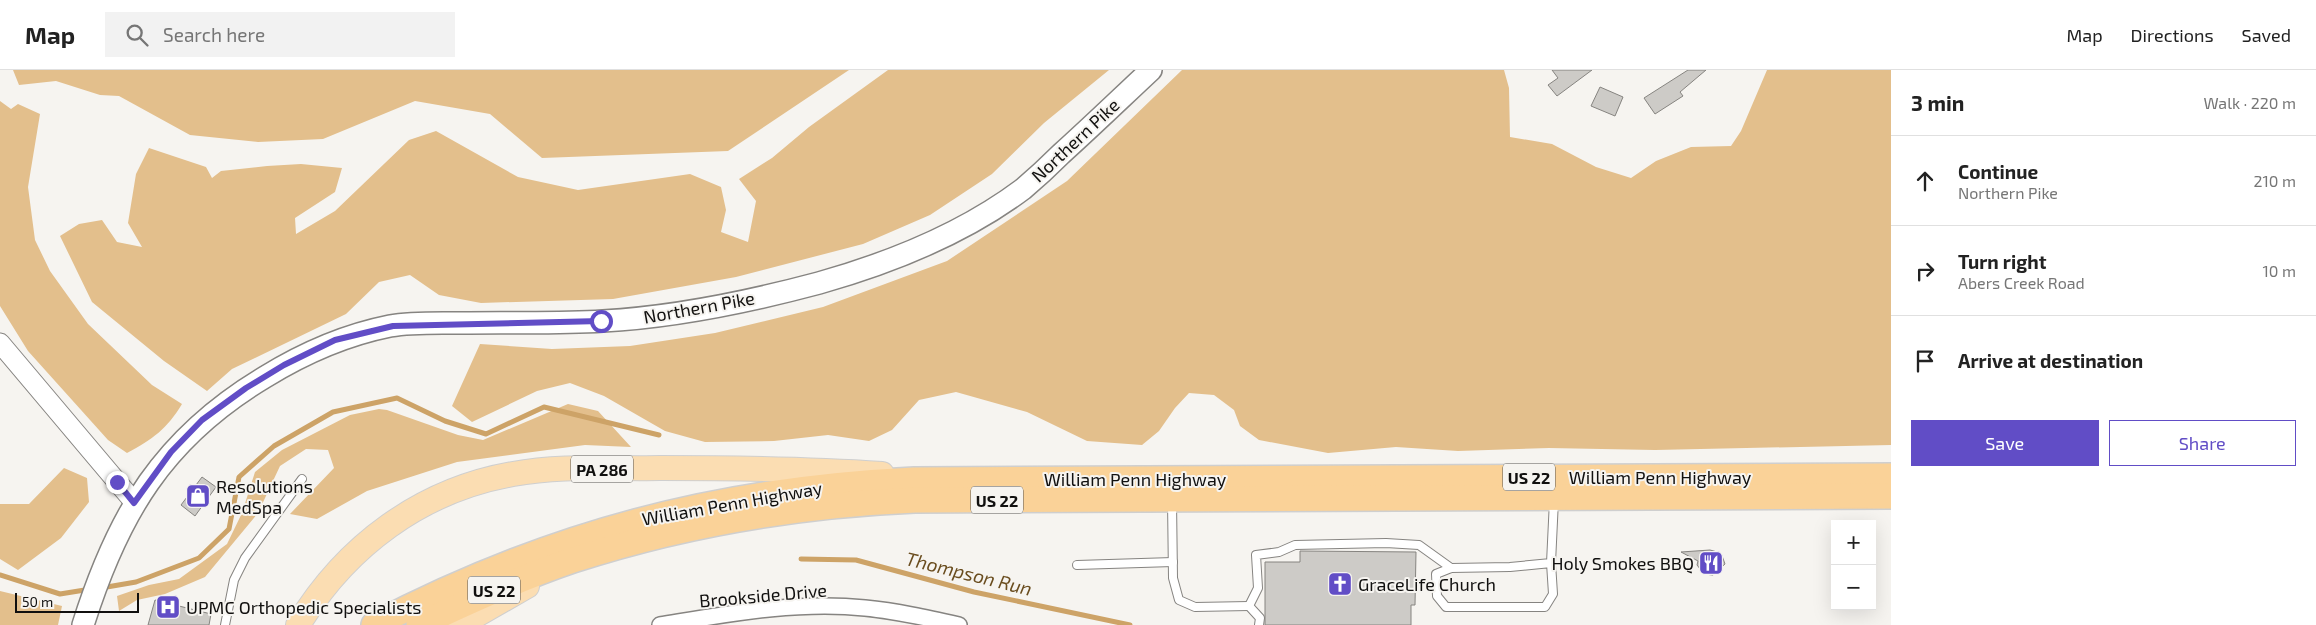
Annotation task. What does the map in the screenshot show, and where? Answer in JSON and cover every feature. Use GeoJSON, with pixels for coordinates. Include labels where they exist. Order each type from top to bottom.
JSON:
{"type":"FeatureCollection","features":[{"type":"Feature","properties":{"kind":"highway","name":"William Penn Highway"},"geometry":{"type":"LineString","coordinates":[[374,625],[443,591],[525,556],[591,533],[651,516],[736,498],[824,486],[906,480],[1891,476]]}},
{"type":"Feature","properties":{"kind":"highway","name":"William Penn Highway"},"geometry":{"type":"LineString","coordinates":[[419,625],[492,591],[572,561],[702,526],[826,506],[915,500],[1891,496]]}},
{"type":"Feature","properties":{"kind":"main road","name":"Northern Pike"},"geometry":{"type":"LineString","coordinates":[[83,625],[114,541],[134,503],[171,452],[202,420],[268,374],[335,340],[393,326],[601,321],[676,315],[820,282],[913,251],[973,222],[1024,188],[1150,70]]}},
{"type":"Feature","properties":{"kind":"main road","name":"PA 286"},"geometry":{"type":"LineString","coordinates":[[298,625],[317,595],[345,562],[394,521],[451,491],[513,474],[581,469],[771,468],[964,480]]}},
{"type":"Feature","properties":{"kind":"main road"},"geometry":{"type":"LineString","coordinates":[[459,625],[572,561]]}},
{"type":"Feature","properties":{"kind":"street"},"geometry":{"type":"LineString","coordinates":[[0,343],[134,503]]}},
{"type":"Feature","properties":{"kind":"street","name":"Brookside Drive"},"geometry":{"type":"LineString","coordinates":[[660,625],[768,609],[833,606],[892,611],[959,625]]}},
{"type":"Feature","properties":{"kind":"lane"},"geometry":{"type":"LineString","coordinates":[[224,625],[234,580],[245,558],[302,479]]}},
{"type":"Feature","properties":{"kind":"lane"},"geometry":{"type":"LineString","coordinates":[[1551,563],[1510,567],[1451,568],[1436,574],[1437,596],[1446,607],[1545,607],[1553,594],[1551,563],[1554,498]]}},
{"type":"Feature","properties":{"kind":"lane"},"geometry":{"type":"LineString","coordinates":[[1172,499],[1173,578],[1179,600],[1196,608],[1249,606],[1260,618],[1259,625]]}},
{"type":"Feature","properties":{"kind":"lane"},"geometry":{"type":"LineString","coordinates":[[1249,606],[1258,588],[1256,554],[1279,552],[1295,545],[1386,543],[1419,545],[1451,568]]}},
{"type":"Feature","properties":{"kind":"lane"},"geometry":{"type":"LineString","coordinates":[[1077,565],[1173,562]]}},
{"type":"Feature","properties":{"kind":"shaded area"},"geometry":{"type":"Polygon","coordinates":[[[13,70],[849,70],[728,151],[542,158],[490,114],[415,101],[323,139],[258,142],[190,135],[119,96],[100,95],[56,81],[19,85],[13,70]]]}},
{"type":"Feature","properties":{"kind":"shaded area"},"geometry":{"type":"Polygon","coordinates":[[[888,70],[1109,70],[1044,123],[992,174],[930,215],[863,244],[736,277],[613,299],[481,303],[439,295],[410,275],[379,282],[346,314],[232,369],[207,391],[164,361],[92,302],[60,236],[79,224],[102,220],[117,242],[142,247],[128,223],[136,174],[149,148],[206,167],[212,178],[221,171],[267,166],[301,164],[342,168],[335,192],[295,218],[296,234],[335,211],[409,140],[436,131],[518,177],[578,190],[690,174],[721,187],[726,210],[721,232],[748,242],[756,201],[739,179],[772,158],[809,127],[888,70]]]}},
{"type":"Feature","properties":{"kind":"shaded area"},"geometry":{"type":"Polygon","coordinates":[[[1182,70],[1504,70],[1509,88],[1510,137],[1552,144],[1596,167],[1631,178],[1656,161],[1691,147],[1731,146],[1741,131],[1767,70],[1891,70],[1891,445],[1655,450],[1549,448],[1458,451],[1396,447],[1328,453],[1259,440],[1240,426],[1234,410],[1214,395],[1189,393],[1175,408],[1159,431],[1142,445],[1087,441],[1027,412],[956,392],[919,400],[892,430],[869,441],[828,435],[774,441],[705,442],[665,431],[604,396],[570,383],[537,391],[472,422],[452,406],[480,344],[552,349],[630,346],[715,333],[823,307],[947,261],[1067,181],[1182,70]]]}},
{"type":"Feature","properties":{"kind":"shaded area"},"geometry":{"type":"Polygon","coordinates":[[[0,101],[11,109],[18,104],[40,114],[28,187],[35,240],[50,271],[88,324],[152,385],[182,404],[159,433],[127,453],[108,440],[28,351],[0,306],[0,101]]]}},
{"type":"Feature","properties":{"kind":"shaded area"},"geometry":{"type":"Polygon","coordinates":[[[568,404],[598,411],[631,447],[585,445],[457,462],[367,491],[317,519],[290,514],[334,468],[328,450],[306,449],[280,466],[258,513],[205,577],[165,594],[137,600],[119,611],[117,596],[149,585],[179,579],[227,544],[242,513],[255,472],[282,450],[350,415],[379,409],[387,410],[458,435],[483,440],[568,404]]]}},
{"type":"Feature","properties":{"kind":"shaded area"},"geometry":{"type":"Polygon","coordinates":[[[64,468],[87,478],[89,502],[61,538],[18,570],[0,559],[0,504],[29,504],[64,468]]]}},
{"type":"Feature","properties":{"kind":"shaded area"},"geometry":{"type":"Polygon","coordinates":[[[0,591],[62,606],[58,625],[0,625],[0,591]]]}},
{"type":"Feature","properties":{"kind":"building"},"geometry":{"type":"Polygon","coordinates":[[[1552,70],[1592,70],[1557,96],[1548,85],[1558,78],[1552,70]]]}},
{"type":"Feature","properties":{"kind":"building"},"geometry":{"type":"Polygon","coordinates":[[[1688,70],[1706,70],[1680,92],[1683,96],[1655,114],[1644,98],[1688,70]]]}},
{"type":"Feature","properties":{"kind":"building"},"geometry":{"type":"Polygon","coordinates":[[[1600,87],[1623,97],[1615,116],[1591,106],[1600,87]]]}},
{"type":"Feature","properties":{"kind":"building","name":"Resolutions MedSpa"},"geometry":{"type":"Polygon","coordinates":[[[202,477],[216,487],[195,516],[181,505],[202,477]]]}},
{"type":"Feature","properties":{"kind":"building","name":"Holy Smokes BBQ"},"geometry":{"type":"Polygon","coordinates":[[[1710,550],[1721,553],[1725,564],[1713,575],[1704,574],[1697,565],[1698,561],[1681,552],[1710,550]]]}},
{"type":"Feature","properties":{"kind":"building","name":"GraceLife Church"},"geometry":{"type":"Polygon","coordinates":[[[1300,551],[1416,552],[1415,605],[1411,605],[1411,625],[1265,625],[1265,562],[1300,562],[1300,551]]]}},
{"type":"Feature","properties":{"kind":"building","name":"UPMC Orthopedic Specialists"},"geometry":{"type":"Polygon","coordinates":[[[155,600],[211,614],[209,625],[148,625],[155,600]]]}},
{"type":"Feature","properties":{"kind":"waterway","name":"Thompson Run"},"geometry":{"type":"LineString","coordinates":[[101,588],[136,582],[199,558],[229,529],[239,477],[274,446],[333,412],[397,398],[445,421],[486,434],[544,407],[659,435]]}},
{"type":"Feature","properties":{"kind":"waterway","name":"Thompson Run"},"geometry":{"type":"LineString","coordinates":[[801,559],[856,560],[974,592],[1130,625]]}},
{"type":"Feature","properties":{"kind":"waterway","name":"Thompson Run"},"geometry":{"type":"LineString","coordinates":[[0,575],[60,594],[91,589]]}},
{"type":"Feature","properties":{"kind":"place","name":"Resolutions MedSpa"},"geometry":{"type":"Point","coordinates":[198,496]}},
{"type":"Feature","properties":{"kind":"place","name":"Holy Smokes BBQ"},"geometry":{"type":"Point","coordinates":[1711,563]}},
{"type":"Feature","properties":{"kind":"place","name":"GraceLife Church"},"geometry":{"type":"Point","coordinates":[1340,584]}},
{"type":"Feature","properties":{"kind":"place","name":"UPMC Orthopedic Specialists"},"geometry":{"type":"Point","coordinates":[168,607]}},
{"type":"Feature","properties":{"kind":"route"},"geometry":{"type":"LineString","coordinates":[[117,482],[134,503],[171,452],[202,420],[246,388],[284,365],[335,340],[393,326],[448,323],[601,321]]}}]}
